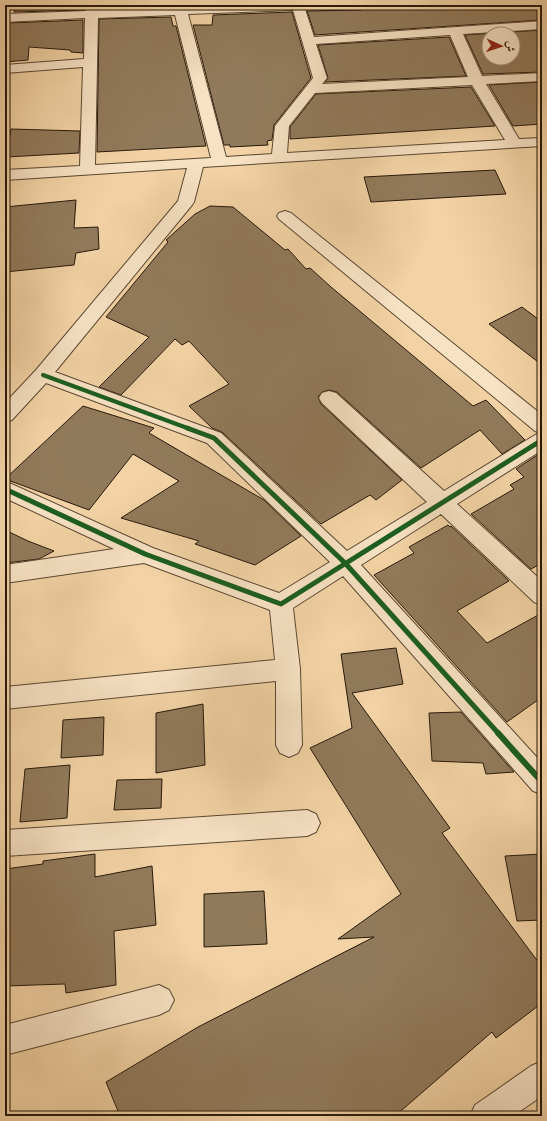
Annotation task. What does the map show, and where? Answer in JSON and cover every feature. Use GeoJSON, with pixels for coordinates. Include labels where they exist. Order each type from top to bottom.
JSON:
{"type":"FeatureCollection","features":[{"type":"Feature","properties":{"kind":"street"},"geometry":{"type":"LineString","coordinates":[[5,18],[92,9],[313,5]]}},
{"type":"Feature","properties":{"kind":"street"},"geometry":{"type":"LineString","coordinates":[[279,158],[282,126],[320,78],[298,6]]}},
{"type":"Feature","properties":{"kind":"street"},"geometry":{"type":"LineString","coordinates":[[179,8],[220,162]]}},
{"type":"Feature","properties":{"kind":"street"},"geometry":{"type":"LineString","coordinates":[[87,170],[92,9]]}},
{"type":"Feature","properties":{"kind":"street"},"geometry":{"type":"LineString","coordinates":[[308,41],[542,25]]}},
{"type":"Feature","properties":{"kind":"street"},"geometry":{"type":"LineString","coordinates":[[456,31],[477,80],[515,144]]}},
{"type":"Feature","properties":{"kind":"street"},"geometry":{"type":"LineString","coordinates":[[5,69],[90,63]]}},
{"type":"Feature","properties":{"kind":"street"},"geometry":{"type":"LineString","coordinates":[[311,89],[542,77]]}},
{"type":"Feature","properties":{"kind":"street"},"geometry":{"type":"LineString","coordinates":[[5,175],[542,142]]}},
{"type":"Feature","properties":{"kind":"street"},"geometry":{"type":"LineString","coordinates":[[5,415],[43,375],[186,202],[196,164]]}},
{"type":"Feature","properties":{"kind":"street"},"geometry":{"type":"LineString","coordinates":[[285,216],[542,426]]}},
{"type":"Feature","properties":{"kind":"street"},"geometry":{"type":"LineString","coordinates":[[43,375],[214,438],[345,563],[542,782]]}},
{"type":"Feature","properties":{"kind":"street"},"geometry":{"type":"LineString","coordinates":[[330,398],[542,595]]}},
{"type":"Feature","properties":{"kind":"street"},"geometry":{"type":"LineString","coordinates":[[281,604],[542,440]]}},
{"type":"Feature","properties":{"kind":"street"},"geometry":{"type":"LineString","coordinates":[[5,489],[145,554],[281,604]]}},
{"type":"Feature","properties":{"kind":"street"},"geometry":{"type":"LineString","coordinates":[[5,574],[145,554]]}},
{"type":"Feature","properties":{"kind":"street"},"geometry":{"type":"LineString","coordinates":[[281,604],[288,669],[289,745]]}},
{"type":"Feature","properties":{"kind":"street"},"geometry":{"type":"LineString","coordinates":[[5,698],[288,669]]}},
{"type":"Feature","properties":{"kind":"street"},"geometry":{"type":"LineString","coordinates":[[5,843],[307,823]]}},
{"type":"Feature","properties":{"kind":"street"},"geometry":{"type":"LineString","coordinates":[[5,1040],[159,1000]]}},
{"type":"Feature","properties":{"kind":"street"},"geometry":{"type":"LineString","coordinates":[[486,1116],[542,1077]]}},
{"type":"Feature","properties":{"kind":"building"},"geometry":{"type":"Polygon","coordinates":[[[16,5],[84,5],[84,10],[14,12],[16,5]]]}},
{"type":"Feature","properties":{"kind":"building"},"geometry":{"type":"Polygon","coordinates":[[[360,5],[542,5],[542,20],[315,35],[307,11],[362,10],[360,5]]]}},
{"type":"Feature","properties":{"kind":"building"},"geometry":{"type":"Polygon","coordinates":[[[292,12],[311,78],[274,125],[272,140],[267,141],[268,145],[230,147],[230,145],[224,145],[193,25],[212,25],[213,15],[292,12]]]}},
{"type":"Feature","properties":{"kind":"building"},"geometry":{"type":"Polygon","coordinates":[[[171,17],[173,26],[176,26],[206,146],[97,152],[99,19],[171,17]]]}},
{"type":"Feature","properties":{"kind":"building"},"geometry":{"type":"Polygon","coordinates":[[[83,20],[83,53],[71,52],[70,50],[29,47],[28,60],[5,62],[5,43],[8,23],[83,20]]]}},
{"type":"Feature","properties":{"kind":"building"},"geometry":{"type":"Polygon","coordinates":[[[542,30],[542,72],[483,74],[465,35],[481,34],[481,66],[521,66],[521,31],[542,30]]]}},
{"type":"Feature","properties":{"kind":"building"},"geometry":{"type":"Polygon","coordinates":[[[449,37],[466,76],[325,82],[328,78],[318,45],[449,37]]]}},
{"type":"Feature","properties":{"kind":"building"},"geometry":{"type":"Polygon","coordinates":[[[542,82],[542,124],[513,126],[489,85],[542,82]]]}},
{"type":"Feature","properties":{"kind":"building"},"geometry":{"type":"Polygon","coordinates":[[[471,87],[495,126],[290,139],[290,127],[316,94],[471,87]]]}},
{"type":"Feature","properties":{"kind":"building"},"geometry":{"type":"Polygon","coordinates":[[[11,129],[80,131],[79,153],[6,157],[11,129]]]}},
{"type":"Feature","properties":{"kind":"building"},"geometry":{"type":"Polygon","coordinates":[[[495,170],[506,194],[371,202],[364,177],[495,170]]]}},
{"type":"Feature","properties":{"kind":"building"},"geometry":{"type":"Polygon","coordinates":[[[76,200],[74,228],[98,227],[99,249],[76,253],[74,265],[5,272],[5,207],[76,200]]]}},
{"type":"Feature","properties":{"kind":"building"},"geometry":{"type":"Polygon","coordinates":[[[210,206],[233,207],[285,250],[288,249],[306,269],[310,268],[473,406],[486,400],[525,440],[502,454],[480,430],[421,468],[337,392],[329,390],[322,392],[318,397],[321,404],[402,480],[376,500],[370,495],[321,524],[222,432],[212,428],[189,406],[229,384],[189,341],[182,345],[175,339],[121,395],[99,387],[149,337],[106,317],[168,242],[166,240],[195,214],[210,206]]]}},
{"type":"Feature","properties":{"kind":"building"},"geometry":{"type":"Polygon","coordinates":[[[522,307],[542,322],[542,365],[489,324],[522,307]]]}},
{"type":"Feature","properties":{"kind":"building"},"geometry":{"type":"Polygon","coordinates":[[[83,406],[154,428],[149,433],[264,500],[301,536],[255,565],[195,544],[199,541],[121,518],[179,481],[133,454],[89,510],[5,479],[83,406]]]}},
{"type":"Feature","properties":{"kind":"building"},"geometry":{"type":"Polygon","coordinates":[[[539,454],[542,457],[542,563],[531,569],[471,514],[514,489],[510,485],[524,477],[516,469],[539,454]]]}},
{"type":"Feature","properties":{"kind":"building"},"geometry":{"type":"Polygon","coordinates":[[[448,525],[450,527],[451,526],[509,581],[457,611],[487,643],[542,613],[542,697],[507,722],[374,575],[414,553],[409,547],[448,525]]]}},
{"type":"Feature","properties":{"kind":"building"},"geometry":{"type":"Polygon","coordinates":[[[5,530],[54,551],[39,559],[5,563],[5,530]]]}},
{"type":"Feature","properties":{"kind":"building"},"geometry":{"type":"Polygon","coordinates":[[[396,648],[403,684],[352,693],[450,828],[442,833],[542,967],[542,1003],[496,1038],[492,1032],[395,1116],[120,1116],[106,1082],[198,1027],[374,937],[338,939],[401,894],[310,748],[352,728],[341,654],[396,648]]]}},
{"type":"Feature","properties":{"kind":"building"},"geometry":{"type":"Polygon","coordinates":[[[203,704],[205,765],[156,773],[156,713],[203,704]]]}},
{"type":"Feature","properties":{"kind":"building"},"geometry":{"type":"Polygon","coordinates":[[[461,712],[514,772],[486,774],[483,763],[432,761],[429,713],[461,712]]]}},
{"type":"Feature","properties":{"kind":"building"},"geometry":{"type":"Polygon","coordinates":[[[104,717],[103,755],[61,758],[63,720],[104,717]]]}},
{"type":"Feature","properties":{"kind":"building"},"geometry":{"type":"Polygon","coordinates":[[[70,765],[67,818],[20,822],[25,769],[70,765]]]}},
{"type":"Feature","properties":{"kind":"building"},"geometry":{"type":"Polygon","coordinates":[[[162,779],[161,808],[114,810],[117,780],[162,779]]]}},
{"type":"Feature","properties":{"kind":"building"},"geometry":{"type":"Polygon","coordinates":[[[95,854],[95,877],[152,866],[156,925],[114,931],[116,985],[66,993],[65,984],[5,986],[5,869],[43,864],[43,861],[95,854]]]}},
{"type":"Feature","properties":{"kind":"building"},"geometry":{"type":"Polygon","coordinates":[[[542,854],[542,920],[517,921],[505,856],[542,854]]]}},
{"type":"Feature","properties":{"kind":"building"},"geometry":{"type":"Polygon","coordinates":[[[264,891],[267,944],[204,947],[204,894],[264,891]]]}},
{"type":"Feature","properties":{"kind":"cycle path"},"geometry":{"type":"LineString","coordinates":[[43,375],[214,438],[345,563],[542,782]]}},
{"type":"Feature","properties":{"kind":"cycle path"},"geometry":{"type":"LineString","coordinates":[[5,489],[145,554],[281,604],[542,440]]}}]}
